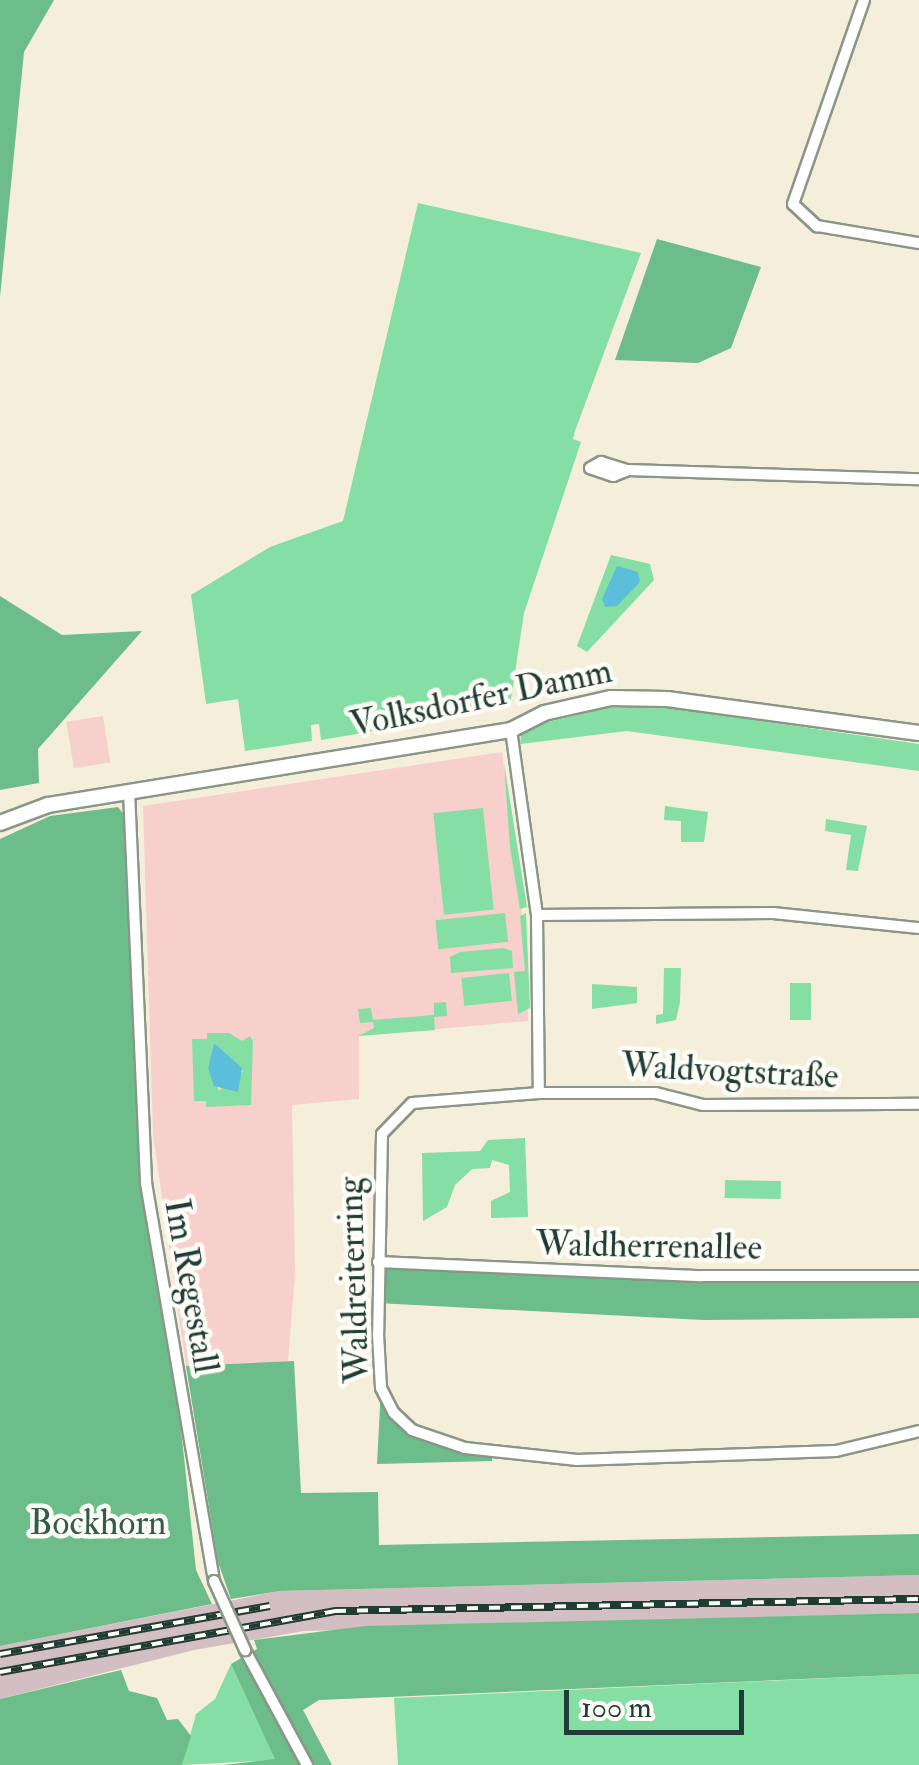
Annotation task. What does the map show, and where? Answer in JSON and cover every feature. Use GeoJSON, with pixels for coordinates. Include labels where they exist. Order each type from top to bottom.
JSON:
{"type":"FeatureCollection","features":[{"type":"Feature","properties":{"kind":"main road","name":"Volksdorfer Damm"},"geometry":{"type":"LineString","coordinates":[[0,824],[48,805],[511,730],[544,713],[641,696],[919,733]]}},
{"type":"Feature","properties":{"kind":"street"},"geometry":{"type":"LineString","coordinates":[[864,0],[793,204],[817,226],[919,243]]}},
{"type":"Feature","properties":{"kind":"street"},"geometry":{"type":"LineString","coordinates":[[628,470],[919,479]]}},
{"type":"Feature","properties":{"kind":"street"},"geometry":{"type":"LineString","coordinates":[[511,730],[537,916],[538,1093]]}},
{"type":"Feature","properties":{"kind":"street","name":"Im Regestall"},"geometry":{"type":"LineString","coordinates":[[129,791],[146,1183],[214,1581],[245,1650],[307,1765]]}},
{"type":"Feature","properties":{"kind":"street"},"geometry":{"type":"LineString","coordinates":[[537,916],[773,913],[919,928]]}},
{"type":"Feature","properties":{"kind":"street","name":"Waldvogtstraße"},"geometry":{"type":"LineString","coordinates":[[538,1093],[656,1093],[703,1105],[919,1104]]}},
{"type":"Feature","properties":{"kind":"street","name":"Waldreiterring"},"geometry":{"type":"LineString","coordinates":[[538,1093],[426,1100],[392,1116],[378,1146],[381,1388],[394,1413],[412,1430],[465,1448],[577,1460],[858,1448],[919,1431]]}},
{"type":"Feature","properties":{"kind":"street","name":"Waldherrenallee"},"geometry":{"type":"LineString","coordinates":[[378,1262],[702,1276],[919,1276]]}},
{"type":"Feature","properties":{"kind":"shaded area"},"geometry":{"type":"Polygon","coordinates":[[[103,716],[110,762],[74,768],[66,722],[103,716]]]}},
{"type":"Feature","properties":{"kind":"shaded area"},"geometry":{"type":"Polygon","coordinates":[[[502,752],[527,956],[528,1021],[359,1036],[359,1099],[292,1105],[295,1274],[288,1361],[186,1366],[153,1134],[143,806],[502,752]]]}},
{"type":"Feature","properties":{"kind":"shaded area"},"geometry":{"type":"Polygon","coordinates":[[[919,1575],[919,1613],[304,1631],[194,1650],[0,1699],[0,1646],[280,1591],[919,1575]]]}},
{"type":"Feature","properties":{"kind":"green space"},"geometry":{"type":"Polygon","coordinates":[[[0,0],[54,0],[24,52],[0,297],[0,0]]]}},
{"type":"Feature","properties":{"kind":"green space"},"geometry":{"type":"Polygon","coordinates":[[[418,203],[641,253],[575,431],[573,439],[581,442],[524,613],[511,699],[500,708],[395,728],[392,712],[384,713],[386,729],[321,740],[319,724],[311,725],[312,741],[245,751],[238,699],[206,704],[191,595],[270,547],[343,521],[418,203]]]}},
{"type":"Feature","properties":{"kind":"green space"},"geometry":{"type":"Polygon","coordinates":[[[657,239],[761,267],[731,348],[698,363],[615,360],[657,239]]]}},
{"type":"Feature","properties":{"kind":"green space"},"geometry":{"type":"Polygon","coordinates":[[[611,555],[650,564],[654,580],[587,652],[577,646],[611,555]]]}},
{"type":"Feature","properties":{"kind":"green space"},"geometry":{"type":"Polygon","coordinates":[[[0,596],[62,635],[142,631],[38,749],[39,783],[0,790],[0,596]]]}},
{"type":"Feature","properties":{"kind":"green space"},"geometry":{"type":"Polygon","coordinates":[[[612,707],[665,707],[919,744],[919,771],[627,731],[520,744],[522,728],[612,707]]]}},
{"type":"Feature","properties":{"kind":"green space"},"geometry":{"type":"Polygon","coordinates":[[[504,763],[527,907],[520,909],[510,847],[504,763]]]}},
{"type":"Feature","properties":{"kind":"green space"},"geometry":{"type":"Polygon","coordinates":[[[665,806],[708,812],[704,842],[681,842],[681,821],[664,820],[665,806]]]}},
{"type":"Feature","properties":{"kind":"green space","name":"Bockhorn"},"geometry":{"type":"Polygon","coordinates":[[[118,807],[126,817],[139,1176],[175,1373],[196,1570],[212,1604],[0,1646],[0,839],[50,816],[118,807]]]}},
{"type":"Feature","properties":{"kind":"green space"},"geometry":{"type":"Polygon","coordinates":[[[483,808],[494,909],[444,915],[433,813],[483,808]]]}},
{"type":"Feature","properties":{"kind":"green space"},"geometry":{"type":"Polygon","coordinates":[[[826,819],[867,826],[858,871],[846,870],[851,835],[825,831],[826,819]]]}},
{"type":"Feature","properties":{"kind":"green space"},"geometry":{"type":"Polygon","coordinates":[[[505,913],[508,942],[438,949],[435,920],[505,913]]]}},
{"type":"Feature","properties":{"kind":"green space"},"geometry":{"type":"Polygon","coordinates":[[[526,913],[530,1008],[518,1014],[514,972],[525,971],[520,916],[526,913]]]}},
{"type":"Feature","properties":{"kind":"green space"},"geometry":{"type":"Polygon","coordinates":[[[503,948],[512,951],[513,968],[451,973],[450,957],[460,952],[503,948]]]}},
{"type":"Feature","properties":{"kind":"green space"},"geometry":{"type":"Polygon","coordinates":[[[664,968],[681,968],[680,1002],[676,1020],[656,1024],[656,1015],[663,1014],[664,968]]]}},
{"type":"Feature","properties":{"kind":"green space"},"geometry":{"type":"Polygon","coordinates":[[[509,973],[512,1001],[464,1006],[461,978],[509,973]]]}},
{"type":"Feature","properties":{"kind":"green space"},"geometry":{"type":"Polygon","coordinates":[[[790,983],[811,983],[811,1020],[790,1020],[790,983]]]}},
{"type":"Feature","properties":{"kind":"green space"},"geometry":{"type":"Polygon","coordinates":[[[592,984],[637,987],[637,1003],[592,1009],[592,984]]]}},
{"type":"Feature","properties":{"kind":"green space"},"geometry":{"type":"Polygon","coordinates":[[[446,1002],[447,1016],[434,1017],[435,1030],[358,1036],[374,1028],[373,1022],[360,1023],[358,1009],[371,1008],[373,1020],[434,1015],[434,1003],[446,1002]]]}},
{"type":"Feature","properties":{"kind":"green space"},"geometry":{"type":"Polygon","coordinates":[[[207,1033],[229,1033],[242,1041],[250,1036],[251,1105],[206,1107],[206,1101],[194,1101],[192,1039],[207,1039],[207,1033]],[[214,1043],[208,1068],[219,1091],[243,1071],[214,1043]]]}},
{"type":"Feature","properties":{"kind":"green space"},"geometry":{"type":"Polygon","coordinates":[[[525,1138],[528,1217],[491,1218],[491,1201],[510,1192],[509,1165],[492,1160],[490,1168],[472,1169],[455,1185],[447,1207],[423,1221],[422,1153],[480,1151],[488,1140],[525,1138]]]}},
{"type":"Feature","properties":{"kind":"green space"},"geometry":{"type":"Polygon","coordinates":[[[725,1180],[781,1181],[781,1199],[725,1198],[725,1180]]]}},
{"type":"Feature","properties":{"kind":"green space"},"geometry":{"type":"Polygon","coordinates":[[[377,1269],[919,1281],[919,1318],[703,1320],[377,1303],[377,1269]]]}},
{"type":"Feature","properties":{"kind":"green space"},"geometry":{"type":"Polygon","coordinates":[[[294,1361],[301,1493],[378,1492],[379,1545],[919,1534],[919,1575],[280,1591],[231,1599],[218,1562],[186,1366],[294,1361]]]}},
{"type":"Feature","properties":{"kind":"green space"},"geometry":{"type":"Polygon","coordinates":[[[381,1388],[402,1421],[492,1453],[492,1461],[377,1464],[381,1388]]]}},
{"type":"Feature","properties":{"kind":"green space"},"geometry":{"type":"Polygon","coordinates":[[[919,1613],[919,1674],[319,1700],[303,1710],[332,1765],[223,1765],[275,1759],[231,1664],[257,1649],[254,1640],[365,1626],[919,1613]]]}},
{"type":"Feature","properties":{"kind":"green space"},"geometry":{"type":"Polygon","coordinates":[[[231,1664],[276,1760],[182,1765],[196,1714],[215,1699],[231,1664]]]}},
{"type":"Feature","properties":{"kind":"green space"},"geometry":{"type":"Polygon","coordinates":[[[121,1670],[129,1691],[157,1698],[167,1720],[178,1719],[191,1736],[182,1765],[0,1765],[0,1699],[121,1670]]]}},
{"type":"Feature","properties":{"kind":"green space"},"geometry":{"type":"Polygon","coordinates":[[[919,1674],[919,1765],[398,1765],[394,1698],[919,1674]]]}},
{"type":"Feature","properties":{"kind":"water"},"geometry":{"type":"Polygon","coordinates":[[[617,566],[638,572],[640,582],[617,606],[605,607],[602,599],[617,566]]]}},
{"type":"Feature","properties":{"kind":"water"},"geometry":{"type":"Polygon","coordinates":[[[214,1043],[242,1068],[238,1092],[214,1086],[208,1068],[214,1043]]]}},
{"type":"Feature","properties":{"kind":"railway"},"geometry":{"type":"LineString","coordinates":[[0,1672],[335,1611],[919,1599]]}},
{"type":"Feature","properties":{"kind":"railway"},"geometry":{"type":"LineString","coordinates":[[0,1654],[270,1606]]}}]}
